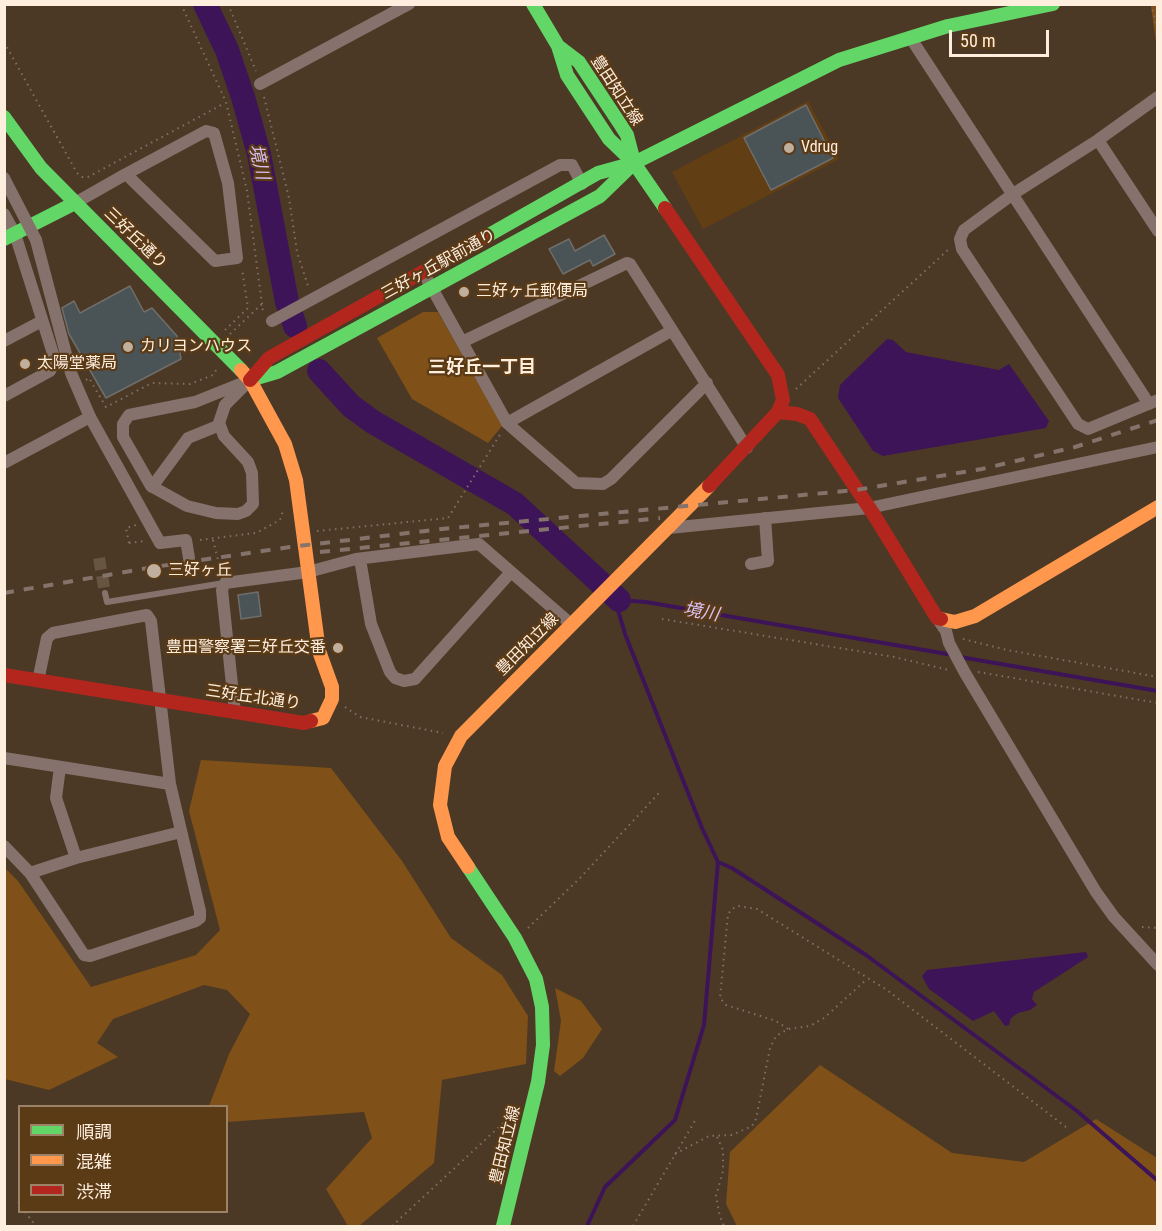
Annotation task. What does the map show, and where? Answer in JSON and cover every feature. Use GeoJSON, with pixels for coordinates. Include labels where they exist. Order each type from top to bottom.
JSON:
{"type":"FeatureCollection","features":[{"type":"Feature","properties":{"kind":"street"},"geometry":{"type":"LineString","coordinates":[[260,84],[409,4]]}},
{"type":"Feature","properties":{"kind":"street","name":"豊田知立線"},"geometry":{"type":"LineString","coordinates":[[503,1227],[530,1123],[543,1035],[542,1007],[536,979],[515,938],[462,860],[443,824],[440,805],[445,766],[461,736],[747,448],[781,406],[778,375],[634,162],[627,135],[620,124],[579,62],[558,46],[533,4]]}},
{"type":"Feature","properties":{"kind":"street"},"geometry":{"type":"LineString","coordinates":[[250,380],[195,402],[129,415],[123,424],[123,437],[152,487],[187,506],[216,513],[238,514],[246,511],[254,504],[252,473],[248,462],[224,436],[220,425],[225,405],[250,380],[269,358],[598,173],[634,162],[839,60],[948,26],[1053,4]]}},
{"type":"Feature","properties":{"kind":"street"},"geometry":{"type":"LineString","coordinates":[[910,37],[1012,194],[1153,402],[1088,429],[1078,424],[962,249],[960,239],[964,230],[1012,194],[1098,140],[1158,97]]}},
{"type":"Feature","properties":{"kind":"street","name":"三好丘通り"},"geometry":{"type":"LineString","coordinates":[[4,117],[41,168],[201,327],[250,380]]}},
{"type":"Feature","properties":{"kind":"street"},"geometry":{"type":"LineString","coordinates":[[10,236],[206,131],[214,133],[228,183],[237,258],[216,261],[126,174]]}},
{"type":"Feature","properties":{"kind":"street"},"geometry":{"type":"LineString","coordinates":[[1098,140],[1158,231]]}},
{"type":"Feature","properties":{"kind":"street","name":"三好ヶ丘駅前通り"},"geometry":{"type":"LineString","coordinates":[[250,380],[277,372],[600,196],[634,162]]}},
{"type":"Feature","properties":{"kind":"street"},"geometry":{"type":"LineString","coordinates":[[272,321],[560,165],[572,165],[582,183]]}},
{"type":"Feature","properties":{"kind":"street"},"geometry":{"type":"LineString","coordinates":[[4,178],[36,240],[71,373],[90,417],[160,543],[186,540],[189,558]]}},
{"type":"Feature","properties":{"kind":"street"},"geometry":{"type":"LineString","coordinates":[[4,214],[55,360],[54,367],[4,396]]}},
{"type":"Feature","properties":{"kind":"street"},"geometry":{"type":"LineString","coordinates":[[462,342],[627,263],[630,264],[747,448]]}},
{"type":"Feature","properties":{"kind":"street"},"geometry":{"type":"LineString","coordinates":[[423,272],[507,423],[576,483],[603,484],[611,479],[707,383]]}},
{"type":"Feature","properties":{"kind":"street"},"geometry":{"type":"LineString","coordinates":[[4,341],[42,321]]}},
{"type":"Feature","properties":{"kind":"street"},"geometry":{"type":"LineString","coordinates":[[507,423],[671,331]]}},
{"type":"Feature","properties":{"kind":"street"},"geometry":{"type":"LineString","coordinates":[[250,380],[285,444],[296,480],[319,651],[332,687],[332,699]]}},
{"type":"Feature","properties":{"kind":"street"},"geometry":{"type":"LineString","coordinates":[[781,406],[810,419],[869,508],[937,618],[963,669],[1096,892],[1114,917],[1158,965]]}},
{"type":"Feature","properties":{"kind":"street"},"geometry":{"type":"LineString","coordinates":[[4,463],[90,417]]}},
{"type":"Feature","properties":{"kind":"street"},"geometry":{"type":"LineString","coordinates":[[152,487],[188,438],[220,425]]}},
{"type":"Feature","properties":{"kind":"street"},"geometry":{"type":"LineString","coordinates":[[668,528],[869,508],[1158,447]]}},
{"type":"Feature","properties":{"kind":"street"},"geometry":{"type":"LineString","coordinates":[[937,618],[955,622],[975,616],[1158,507]]}},
{"type":"Feature","properties":{"kind":"street"},"geometry":{"type":"LineString","coordinates":[[751,564],[768,561],[765,518]]}},
{"type":"Feature","properties":{"kind":"street"},"geometry":{"type":"LineString","coordinates":[[235,713],[222,590],[225,583],[308,572],[360,559],[479,544],[572,625]]}},
{"type":"Feature","properties":{"kind":"street"},"geometry":{"type":"LineString","coordinates":[[360,559],[371,624],[390,672],[395,678],[404,681],[415,679],[511,572]]}},
{"type":"Feature","properties":{"kind":"street"},"geometry":{"type":"LineString","coordinates":[[4,846],[30,873],[81,952],[90,956],[200,918],[170,784],[151,621],[147,615],[53,633],[47,638],[38,681]]}},
{"type":"Feature","properties":{"kind":"street","name":"三好丘北通り"},"geometry":{"type":"LineString","coordinates":[[4,675],[161,702],[304,723],[323,718],[332,699]]}},
{"type":"Feature","properties":{"kind":"street"},"geometry":{"type":"LineString","coordinates":[[4,758],[170,784]]}},
{"type":"Feature","properties":{"kind":"street"},"geometry":{"type":"LineString","coordinates":[[60,767],[56,798],[76,858]]}},
{"type":"Feature","properties":{"kind":"street"},"geometry":{"type":"LineString","coordinates":[[30,873],[76,858],[181,832]]}},
{"type":"Feature","properties":{"kind":"lane"},"geometry":{"type":"LineString","coordinates":[[105,593],[107,602],[225,583]]}},
{"type":"Feature","properties":{"kind":"path"},"geometry":{"type":"LineString","coordinates":[[228,4],[239,26],[260,84],[284,178],[297,252],[314,299]]}},
{"type":"Feature","properties":{"kind":"path"},"geometry":{"type":"LineString","coordinates":[[1151,4],[1158,31]]}},
{"type":"Feature","properties":{"kind":"path"},"geometry":{"type":"LineString","coordinates":[[4,42],[77,173],[82,177],[88,177],[225,102]]}},
{"type":"Feature","properties":{"kind":"path"},"geometry":{"type":"LineString","coordinates":[[781,406],[960,239]]}},
{"type":"Feature","properties":{"kind":"path"},"geometry":{"type":"LineString","coordinates":[[225,330],[248,308],[241,263],[237,258]]}},
{"type":"Feature","properties":{"kind":"path"},"geometry":{"type":"LineString","coordinates":[[230,335],[263,303]]}},
{"type":"Feature","properties":{"kind":"path"},"geometry":{"type":"LineString","coordinates":[[106,407],[152,383],[190,384],[213,375],[221,364]]}},
{"type":"Feature","properties":{"kind":"path"},"geometry":{"type":"LineString","coordinates":[[303,532],[448,518],[493,446]]}},
{"type":"Feature","properties":{"kind":"path"},"geometry":{"type":"LineString","coordinates":[[129,543],[126,528],[135,524],[139,532]]}},
{"type":"Feature","properties":{"kind":"path"},"geometry":{"type":"LineString","coordinates":[[143,539],[147,547]]}},
{"type":"Feature","properties":{"kind":"path"},"geometry":{"type":"LineString","coordinates":[[212,539],[225,583]]}},
{"type":"Feature","properties":{"kind":"path"},"geometry":{"type":"LineString","coordinates":[[662,619],[1158,703]]}},
{"type":"Feature","properties":{"kind":"path"},"geometry":{"type":"LineString","coordinates":[[948,637],[1007,651],[1158,677]]}},
{"type":"Feature","properties":{"kind":"path"},"geometry":{"type":"LineString","coordinates":[[332,699],[360,717],[461,736]]}},
{"type":"Feature","properties":{"kind":"path"},"geometry":{"type":"LineString","coordinates":[[515,938],[552,907],[659,793]]}},
{"type":"Feature","properties":{"kind":"path"},"geometry":{"type":"LineString","coordinates":[[788,1029],[776,1021],[726,1005],[720,998],[728,914],[738,906],[757,909],[887,990],[1066,1127]]}},
{"type":"Feature","properties":{"kind":"path"},"geometry":{"type":"LineString","coordinates":[[675,1154],[699,1140],[732,1135],[752,1126],[756,1119],[770,1048],[776,1036],[788,1029],[810,1026],[824,1018],[867,979]]}},
{"type":"Feature","properties":{"kind":"path"},"geometry":{"type":"LineString","coordinates":[[392,1227],[519,1108]]}},
{"type":"Feature","properties":{"kind":"path"},"geometry":{"type":"LineString","coordinates":[[633,1227],[696,1119]]}},
{"type":"Feature","properties":{"kind":"path"},"geometry":{"type":"LineString","coordinates":[[717,1136],[723,1149],[723,1171],[716,1196],[724,1227]]}},
{"type":"Feature","properties":{"kind":"path"},"geometry":{"type":"LineString","coordinates":[[26,1213],[36,1227]]}},
{"type":"Feature","properties":{"kind":"shaded area"},"geometry":{"type":"Polygon","coordinates":[[[1158,5],[1158,49],[1157,49],[1151,6],[1158,5]]]}},
{"type":"Feature","properties":{"kind":"shaded area"},"geometry":{"type":"Polygon","coordinates":[[[808,101],[839,159],[703,229],[672,172],[808,101]]]}},
{"type":"Feature","properties":{"kind":"shaded area"},"geometry":{"type":"Polygon","coordinates":[[[423,312],[438,312],[502,426],[488,443],[412,399],[377,338],[423,312]]]}},
{"type":"Feature","properties":{"kind":"shaded area"},"geometry":{"type":"Polygon","coordinates":[[[887,339],[893,340],[906,352],[999,370],[1009,364],[1049,421],[1046,428],[883,456],[873,451],[838,398],[840,385],[887,339]]]}},
{"type":"Feature","properties":{"kind":"shaded area"},"geometry":{"type":"Polygon","coordinates":[[[201,760],[331,768],[402,861],[451,938],[502,975],[528,1016],[526,1064],[442,1080],[434,1163],[359,1226],[348,1226],[326,1189],[372,1138],[364,1112],[228,1122],[228,1105],[209,1105],[229,1054],[250,1014],[227,990],[204,985],[113,1019],[97,1043],[118,1057],[49,1090],[5,1079],[5,868],[18,881],[91,987],[196,955],[220,930],[189,811],[201,760]]]}},
{"type":"Feature","properties":{"kind":"shaded area"},"geometry":{"type":"Polygon","coordinates":[[[1086,952],[1088,957],[1034,992],[1032,999],[1037,1005],[1030,1010],[1018,1013],[1011,1018],[1009,1025],[1005,1026],[994,1011],[973,1021],[929,989],[922,976],[927,970],[1086,952]]]}},
{"type":"Feature","properties":{"kind":"shaded area"},"geometry":{"type":"Polygon","coordinates":[[[555,988],[581,1001],[602,1029],[583,1058],[560,1076],[554,1071],[561,1021],[555,988]]]}},
{"type":"Feature","properties":{"kind":"shaded area"},"geometry":{"type":"Polygon","coordinates":[[[820,1065],[952,1153],[1024,1162],[1096,1119],[1157,1158],[1157,1226],[737,1226],[726,1204],[730,1152],[820,1065]]]}},
{"type":"Feature","properties":{"kind":"building","name":"Vdrug"},"geometry":{"type":"Polygon","coordinates":[[[806,105],[833,158],[771,190],[744,138],[806,105]]]}},
{"type":"Feature","properties":{"kind":"building"},"geometry":{"type":"Polygon","coordinates":[[[604,235],[615,254],[593,266],[590,260],[563,274],[549,249],[569,239],[575,251],[604,235]]]}},
{"type":"Feature","properties":{"kind":"building","name":"カリヨンハウス"},"geometry":{"type":"Polygon","coordinates":[[[130,286],[144,312],[152,308],[177,336],[181,359],[106,398],[69,334],[62,308],[74,301],[80,313],[130,286]]]}},
{"type":"Feature","properties":{"kind":"building"},"geometry":{"type":"Polygon","coordinates":[[[258,592],[261,616],[241,619],[238,595],[258,592]]]}},
{"type":"Feature","properties":{"kind":"waterway","name":"境川"},"geometry":{"type":"LineString","coordinates":[[205,4],[227,50],[259,154],[287,302],[295,326]]}},
{"type":"Feature","properties":{"kind":"waterway","name":"境川"},"geometry":{"type":"LineString","coordinates":[[319,371],[351,406],[373,422],[515,504],[619,600]]}},
{"type":"Feature","properties":{"kind":"waterway"},"geometry":{"type":"LineString","coordinates":[[587,1226],[605,1187],[675,1120],[704,1025],[718,862],[702,828],[625,634],[618,610],[619,600],[646,602],[953,655]]}},
{"type":"Feature","properties":{"kind":"waterway","name":"境川"},"geometry":{"type":"LineString","coordinates":[[960,657],[1158,691]]}},
{"type":"Feature","properties":{"kind":"waterway"},"geometry":{"type":"LineString","coordinates":[[718,862],[732,868],[866,955],[1077,1111],[1158,1181]]}},
{"type":"Feature","properties":{"kind":"tunnel"},"geometry":{"type":"LineString","coordinates":[[99,558],[105,593]]}},
{"type":"Feature","properties":{"kind":"railway"},"geometry":{"type":"LineString","coordinates":[[4,593],[154,567],[290,547],[442,529],[856,490],[982,469],[1075,447],[1158,420]]}},
{"type":"Feature","properties":{"kind":"railway"},"geometry":{"type":"LineString","coordinates":[[320,552],[660,518]]}},
{"type":"Feature","properties":{"kind":"traffic: fast"},"geometry":{"type":"LineString","coordinates":[[533,4],[558,46],[567,75],[609,139],[634,163],[665,208]]}},
{"type":"Feature","properties":{"kind":"traffic: fast"},"geometry":{"type":"LineString","coordinates":[[487,236],[598,173],[634,163],[839,60],[948,26],[1053,4]]}},
{"type":"Feature","properties":{"kind":"traffic: fast"},"geometry":{"type":"LineString","coordinates":[[558,46],[579,62],[620,124],[627,135],[634,162]]}},
{"type":"Feature","properties":{"kind":"traffic: fast"},"geometry":{"type":"LineString","coordinates":[[4,117],[41,168],[241,370]]}},
{"type":"Feature","properties":{"kind":"traffic: fast"},"geometry":{"type":"LineString","coordinates":[[250,380],[277,372],[600,196],[633,164]]}},
{"type":"Feature","properties":{"kind":"traffic: fast"},"geometry":{"type":"LineString","coordinates":[[4,239],[75,203]]}},
{"type":"Feature","properties":{"kind":"traffic: fast"},"geometry":{"type":"LineString","coordinates":[[468,867],[515,938],[536,979],[542,1007],[543,1045],[538,1082],[503,1226]]}},
{"type":"Feature","properties":{"kind":"traffic: slow"},"geometry":{"type":"LineString","coordinates":[[241,370],[250,380],[285,444],[296,480],[319,651],[332,687],[332,699],[323,718],[311,721]]}},
{"type":"Feature","properties":{"kind":"traffic: slow"},"geometry":{"type":"LineString","coordinates":[[468,867],[448,837],[440,805],[445,766],[461,736],[709,486]]}},
{"type":"Feature","properties":{"kind":"traffic: slow"},"geometry":{"type":"LineString","coordinates":[[941,619],[955,622],[975,616],[1158,507]]}},
{"type":"Feature","properties":{"kind":"traffic: jam"},"geometry":{"type":"LineString","coordinates":[[665,208],[778,375],[783,400],[778,412],[709,486]]}},
{"type":"Feature","properties":{"kind":"traffic: jam"},"geometry":{"type":"LineString","coordinates":[[250,380],[269,358],[487,236]]}},
{"type":"Feature","properties":{"kind":"traffic: jam"},"geometry":{"type":"LineString","coordinates":[[778,412],[797,414],[810,419],[874,515],[937,618],[941,619]]}},
{"type":"Feature","properties":{"kind":"traffic: jam"},"geometry":{"type":"LineString","coordinates":[[4,675],[304,723],[311,721]]}},
{"type":"Feature","properties":{"kind":"place","name":"Vdrug"},"geometry":{"type":"Point","coordinates":[789,148]}},
{"type":"Feature","properties":{"kind":"place","name":"三好ヶ丘郵便局"},"geometry":{"type":"Point","coordinates":[464,292]}},
{"type":"Feature","properties":{"kind":"place","name":"カリヨンハウス"},"geometry":{"type":"Point","coordinates":[128,347]}},
{"type":"Feature","properties":{"kind":"place","name":"太陽堂薬局"},"geometry":{"type":"Point","coordinates":[25,364]}},
{"type":"Feature","properties":{"kind":"place","name":"三好ヶ丘"},"geometry":{"type":"Point","coordinates":[154,571]}},
{"type":"Feature","properties":{"kind":"place","name":"豊田警察署三好丘交番"},"geometry":{"type":"Point","coordinates":[338,648]}},
{"type":"Feature","properties":{"kind":"district","name":"三好丘一丁目"},"geometry":{"type":"Point","coordinates":[482,368]}}]}
